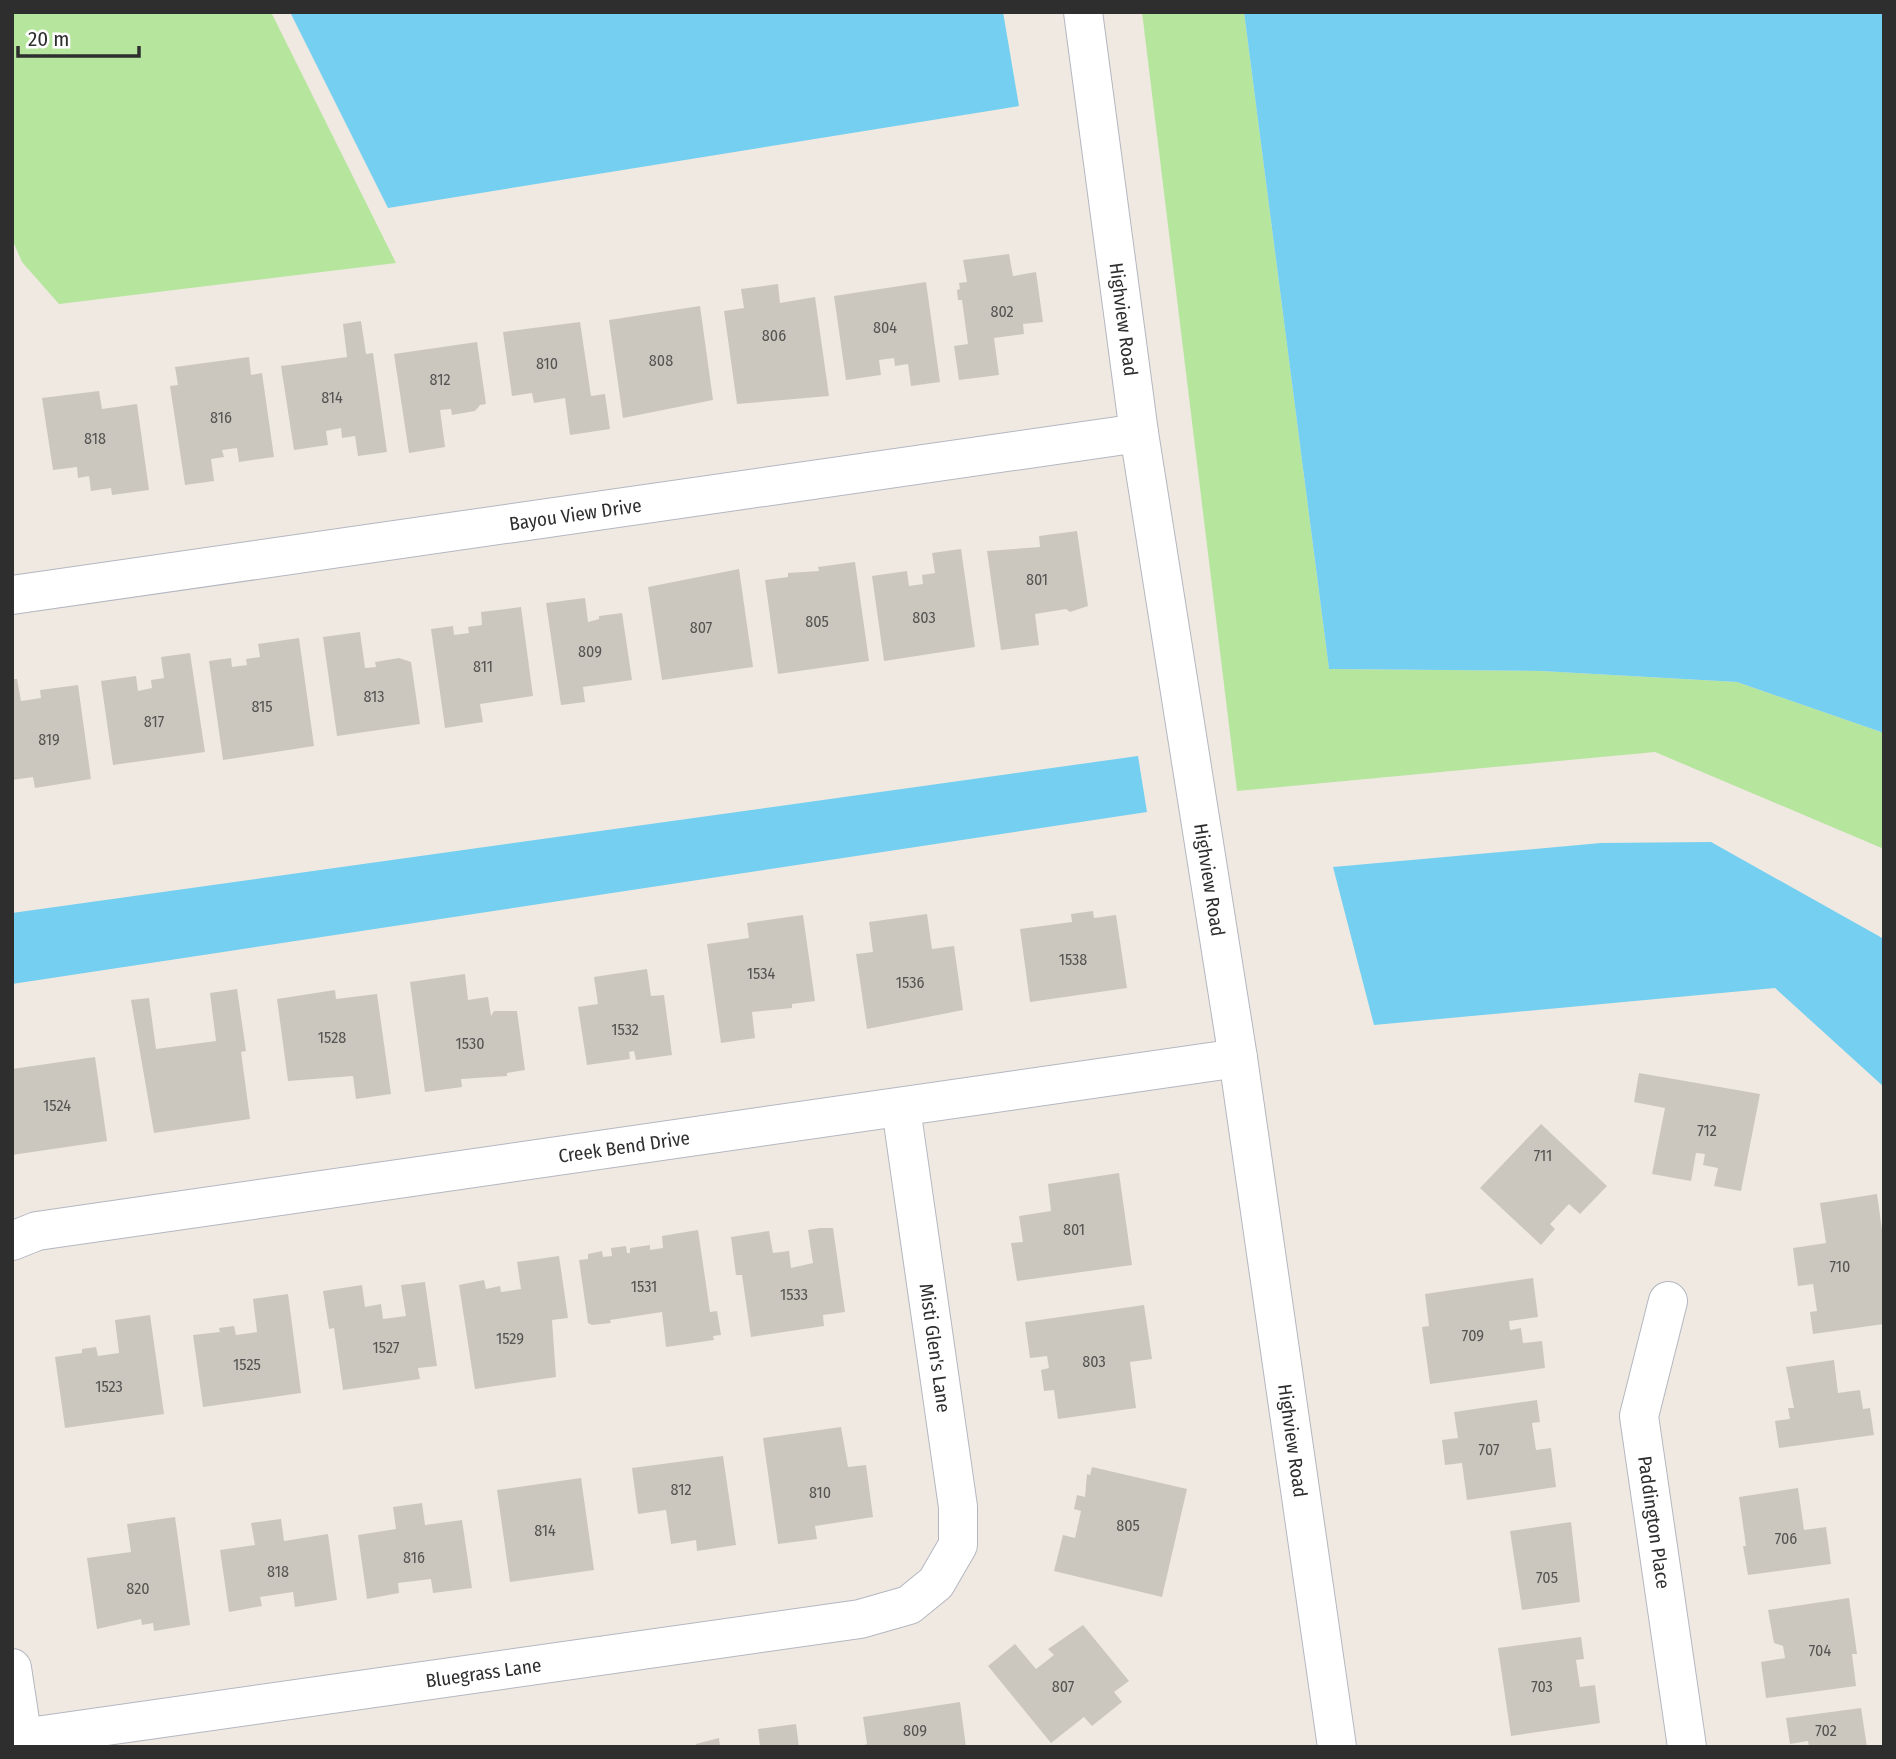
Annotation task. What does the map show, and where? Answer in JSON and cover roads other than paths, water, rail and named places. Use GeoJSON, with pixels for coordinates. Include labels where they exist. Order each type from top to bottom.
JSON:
{"type":"FeatureCollection","features":[{"type":"Feature","properties":{"kind":"street","name":"Highview Road"},"geometry":{"type":"LineString","coordinates":[[1083,12],[1139,433],[1238,1058],[1337,1747]]}},
{"type":"Feature","properties":{"kind":"street","name":"Bayou View Drive"},"geometry":{"type":"LineString","coordinates":[[12,595],[1139,433]]}},
{"type":"Feature","properties":{"kind":"street","name":"Creek Bend Drive"},"geometry":{"type":"LineString","coordinates":[[12,1241],[37,1231],[1238,1058]]}},
{"type":"Feature","properties":{"kind":"street","name":"Misti Glen's Lane"},"geometry":{"type":"LineString","coordinates":[[901,1108],[958,1507],[958,1545],[936,1583]]}},
{"type":"Feature","properties":{"kind":"street","name":"Paddington Place"},"geometry":{"type":"LineString","coordinates":[[1668,1301],[1639,1416],[1687,1747]]}},
{"type":"Feature","properties":{"kind":"street","name":"Bluegrass Lane"},"geometry":{"type":"LineString","coordinates":[[23,1742],[860,1619],[909,1605],[936,1583]]}},
{"type":"Feature","properties":{"kind":"street"},"geometry":{"type":"LineString","coordinates":[[12,1668],[23,1742]]}},
{"type":"Feature","properties":{"kind":"water"},"geometry":{"type":"Polygon","coordinates":[[[290,12],[1003,12],[1019,106],[388,208],[290,12]]]}},
{"type":"Feature","properties":{"kind":"water"},"geometry":{"type":"Polygon","coordinates":[[[1244,12],[1884,12],[1884,733],[1737,682],[1541,671],[1329,669],[1244,12]]]}},
{"type":"Feature","properties":{"kind":"water"},"geometry":{"type":"Polygon","coordinates":[[[1138,756],[1147,812],[12,984],[12,913],[1138,756]]]}},
{"type":"Feature","properties":{"kind":"water"},"geometry":{"type":"Polygon","coordinates":[[[1711,842],[1884,939],[1884,1087],[1775,988],[1374,1025],[1333,867],[1601,843],[1711,842]]]}}]}
